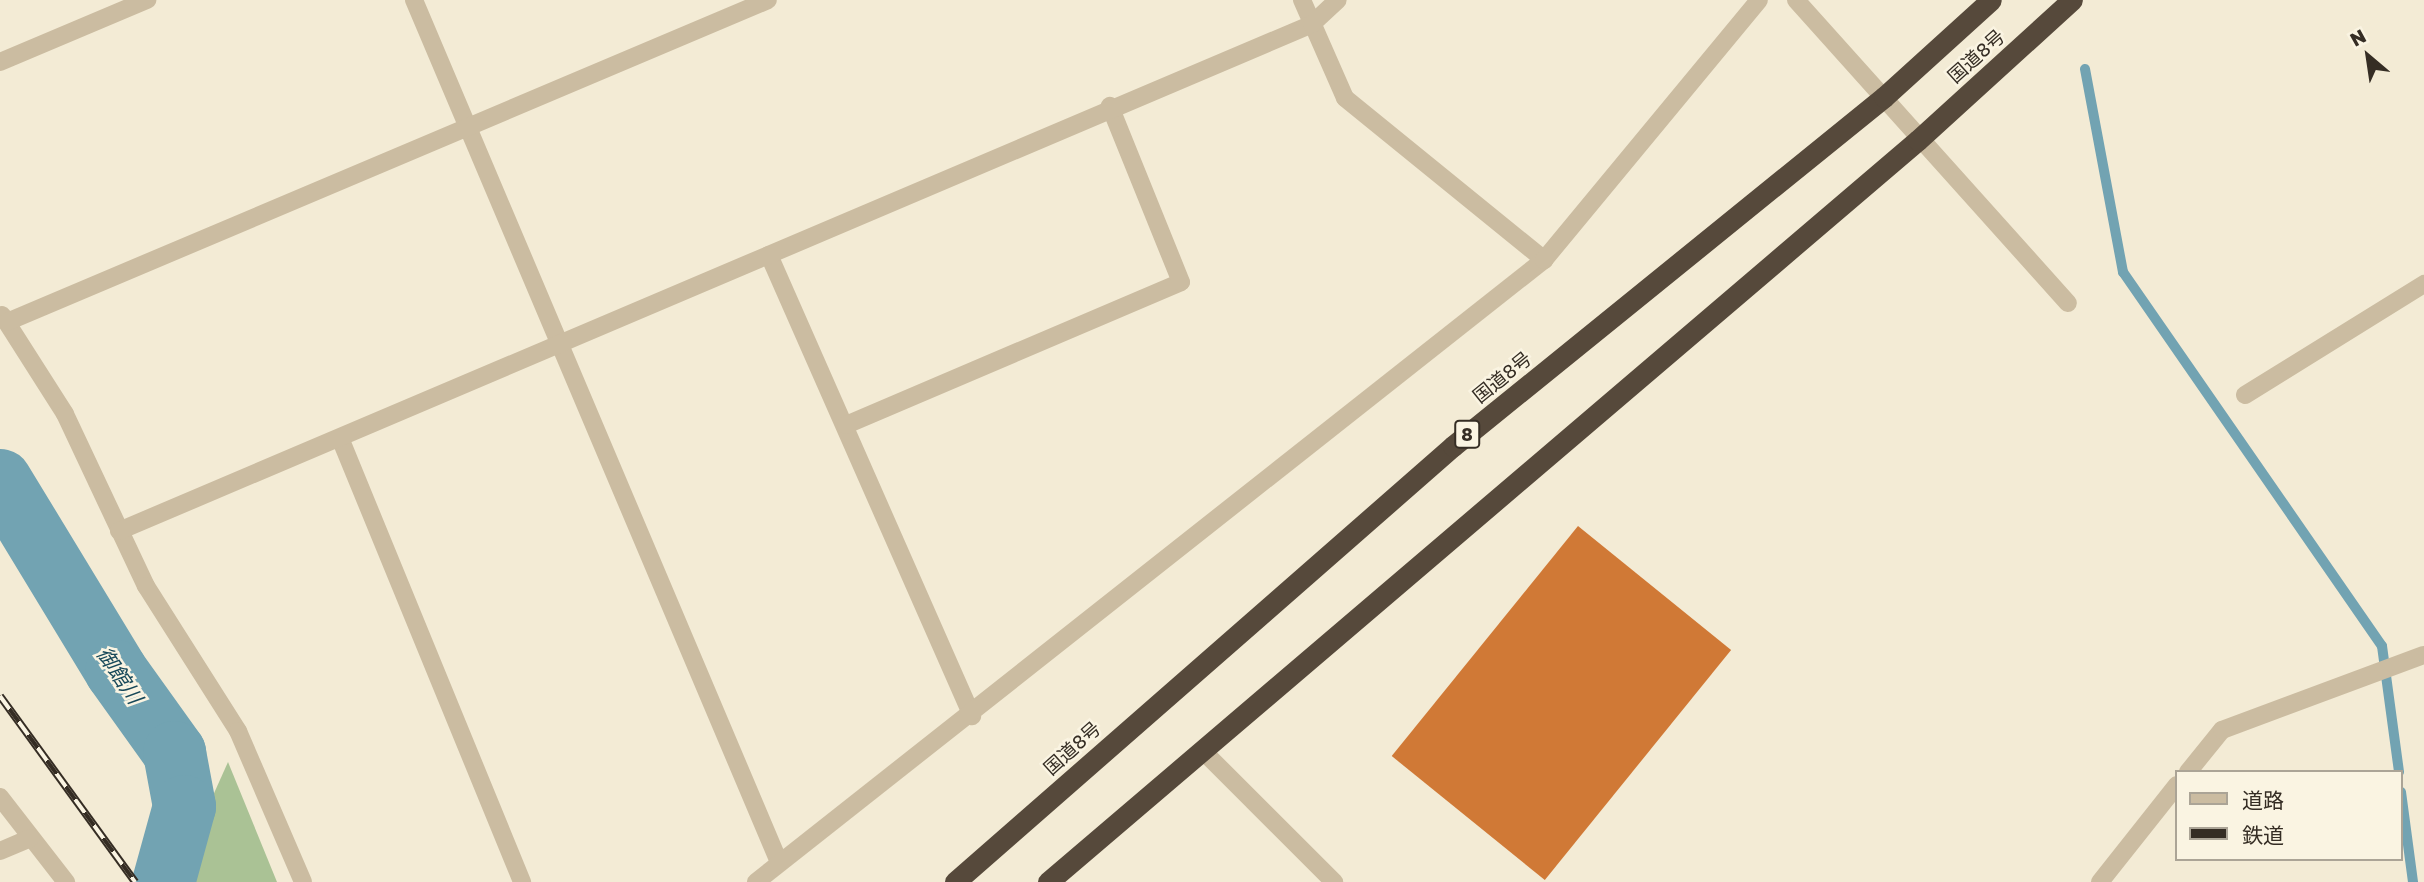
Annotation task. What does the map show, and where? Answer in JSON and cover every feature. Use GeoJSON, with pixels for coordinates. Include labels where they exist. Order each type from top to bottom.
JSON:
{"type":"FeatureCollection","features":[{"type":"Feature","properties":{"kind":"highway","name":"国道8号"},"geometry":{"type":"LineString","coordinates":[[955,882],[1453,446],[1884,97],[1991,0]]}},
{"type":"Feature","properties":{"kind":"highway","name":"国道8号"},"geometry":{"type":"LineString","coordinates":[[1048,882],[1918,140],[2072,0]]}},
{"type":"Feature","properties":{"kind":"street"},"geometry":{"type":"LineString","coordinates":[[0,62],[114,6],[147,0]]}},
{"type":"Feature","properties":{"kind":"street"},"geometry":{"type":"LineString","coordinates":[[414,0],[562,343],[779,862]]}},
{"type":"Feature","properties":{"kind":"street"},"geometry":{"type":"LineString","coordinates":[[303,882],[238,731],[146,586],[65,414],[4,318],[768,0]]}},
{"type":"Feature","properties":{"kind":"street"},"geometry":{"type":"LineString","coordinates":[[1302,0],[1345,98],[1544,260]]}},
{"type":"Feature","properties":{"kind":"street"},"geometry":{"type":"LineString","coordinates":[[119,531],[1110,106],[1312,24],[1338,0]]}},
{"type":"Feature","properties":{"kind":"street"},"geometry":{"type":"LineString","coordinates":[[756,882],[972,716],[1544,260],[1759,0]]}},
{"type":"Feature","properties":{"kind":"street"},"geometry":{"type":"LineString","coordinates":[[1796,0],[1884,97],[1918,140],[2068,303]]}},
{"type":"Feature","properties":{"kind":"street"},"geometry":{"type":"LineString","coordinates":[[846,425],[1181,282],[1110,106]]}},
{"type":"Feature","properties":{"kind":"street"},"geometry":{"type":"LineString","coordinates":[[769,254],[972,716]]}},
{"type":"Feature","properties":{"kind":"street"},"geometry":{"type":"LineString","coordinates":[[2245,395],[2424,284]]}},
{"type":"Feature","properties":{"kind":"street"},"geometry":{"type":"LineString","coordinates":[[340,438],[522,882]]}},
{"type":"Feature","properties":{"kind":"street"},"geometry":{"type":"LineString","coordinates":[[2190,770],[2221,730],[2424,655]]}},
{"type":"Feature","properties":{"kind":"street"},"geometry":{"type":"LineString","coordinates":[[1202,750],[1334,882]]}},
{"type":"Feature","properties":{"kind":"street"},"geometry":{"type":"LineString","coordinates":[[2100,882],[2176,786]]}},
{"type":"Feature","properties":{"kind":"street"},"geometry":{"type":"LineString","coordinates":[[0,797],[66,882]]}},
{"type":"Feature","properties":{"kind":"street"},"geometry":{"type":"LineString","coordinates":[[0,851],[30,838]]}},
{"type":"Feature","properties":{"kind":"green space"},"geometry":{"type":"Polygon","coordinates":[[[228,762],[277,882],[178,882],[198,829],[228,762]]]}},
{"type":"Feature","properties":{"kind":"building"},"geometry":{"type":"Polygon","coordinates":[[[1578,526],[1731,650],[1545,880],[1392,756],[1578,526]]]}},
{"type":"Feature","properties":{"kind":"waterway"},"geometry":{"type":"LineString","coordinates":[[2085,69],[2123,272],[2382,646],[2399,770]]}},
{"type":"Feature","properties":{"kind":"waterway","name":"御館川"},"geometry":{"type":"LineString","coordinates":[[0,480],[116,671],[174,752],[184,806],[163,882]]}},
{"type":"Feature","properties":{"kind":"waterway"},"geometry":{"type":"LineString","coordinates":[[2403,807],[2413,882]]}},
{"type":"Feature","properties":{"kind":"railway"},"geometry":{"type":"LineString","coordinates":[[0,696],[135,882]]}}]}
